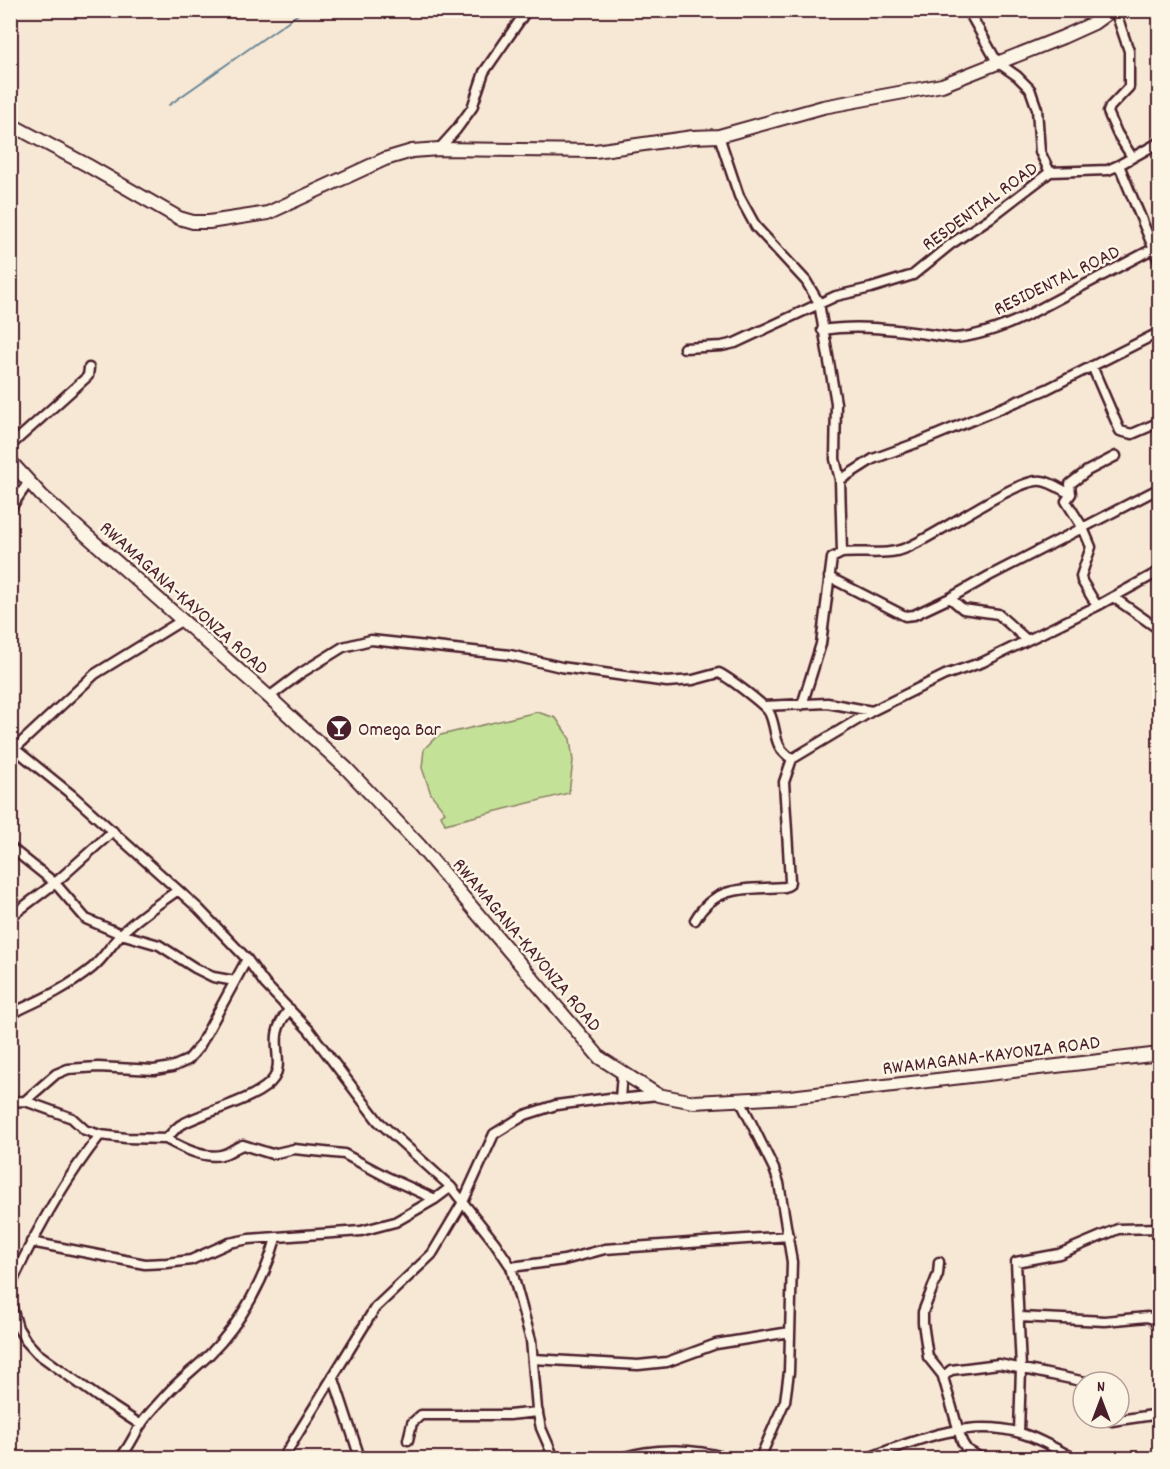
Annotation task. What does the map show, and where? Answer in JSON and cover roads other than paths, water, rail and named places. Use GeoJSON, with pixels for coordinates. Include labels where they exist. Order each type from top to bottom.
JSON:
{"type":"FeatureCollection","features":[{"type":"Feature","properties":{"kind":"highway"},"geometry":{"type":"LineString","coordinates":[[10,124],[179,218],[193,222],[237,219],[268,213],[398,154],[439,149],[595,151],[693,137],[719,136],[823,107],[942,85],[1084,28],[1113,10]]}},
{"type":"Feature","properties":{"kind":"highway","name":"RWAMAGANA-KAYONZA ROAD"},"geometry":{"type":"LineString","coordinates":[[10,461],[28,483],[347,769],[395,818],[600,1058],[658,1095],[694,1102],[790,1097],[1160,1054]]}},
{"type":"Feature","properties":{"kind":"street"},"geometry":{"type":"LineString","coordinates":[[439,149],[472,108],[484,72],[527,10]]}},
{"type":"Feature","properties":{"kind":"street"},"geometry":{"type":"LineString","coordinates":[[968,10],[997,62],[1017,76],[1030,89],[1037,109],[1040,153],[1050,172]]}},
{"type":"Feature","properties":{"kind":"street"},"geometry":{"type":"LineString","coordinates":[[1113,10],[1129,51],[1129,87],[1119,96],[1108,112],[1117,133],[1132,157]]}},
{"type":"Feature","properties":{"kind":"street"},"geometry":{"type":"LineString","coordinates":[[719,136],[740,196],[756,227],[806,281],[819,303],[836,403],[835,459],[840,480],[842,553]]}},
{"type":"Feature","properties":{"kind":"street","name":"RESDENTIAL ROAD"},"geometry":{"type":"LineString","coordinates":[[684,348],[735,343],[836,296],[913,275],[951,244],[990,218],[1050,172],[1108,170],[1160,142]]}},
{"type":"Feature","properties":{"kind":"street"},"geometry":{"type":"LineString","coordinates":[[1119,165],[1156,247],[1160,264]]}},
{"type":"Feature","properties":{"kind":"street","name":"RESIDENTAL ROAD"},"geometry":{"type":"LineString","coordinates":[[822,330],[865,327],[954,338],[963,337],[1009,324],[1156,247]]}},
{"type":"Feature","properties":{"kind":"street"},"geometry":{"type":"LineString","coordinates":[[840,480],[873,459],[1047,389],[1160,332]]}},
{"type":"Feature","properties":{"kind":"street"},"geometry":{"type":"LineString","coordinates":[[1092,366],[1120,431],[1130,434],[1160,422]]}},
{"type":"Feature","properties":{"kind":"street"},"geometry":{"type":"LineString","coordinates":[[10,446],[85,380],[90,372],[89,368]]}},
{"type":"Feature","properties":{"kind":"street"},"geometry":{"type":"LineString","coordinates":[[1097,606],[1082,581],[1083,567],[1091,551],[1083,528],[1066,501],[1071,494],[1070,484],[1087,471],[1116,456]]}},
{"type":"Feature","properties":{"kind":"street"},"geometry":{"type":"LineString","coordinates":[[802,705],[821,644],[832,558],[842,553],[903,550],[935,535],[980,506],[1025,483],[1042,481],[1071,494]]}},
{"type":"Feature","properties":{"kind":"street"},"geometry":{"type":"LineString","coordinates":[[10,508],[28,483]]}},
{"type":"Feature","properties":{"kind":"street"},"geometry":{"type":"LineString","coordinates":[[829,577],[905,616],[914,615],[1160,488]]}},
{"type":"Feature","properties":{"kind":"street"},"geometry":{"type":"LineString","coordinates":[[695,920],[703,906],[721,894],[789,885],[789,844],[784,782],[792,759],[872,711],[945,675],[983,662],[1097,606],[1160,571]]}},
{"type":"Feature","properties":{"kind":"street"},"geometry":{"type":"LineString","coordinates":[[1113,597],[1160,630]]}},
{"type":"Feature","properties":{"kind":"street"},"geometry":{"type":"LineString","coordinates":[[950,598],[963,609],[998,614],[1027,640]]}},
{"type":"Feature","properties":{"kind":"street"},"geometry":{"type":"LineString","coordinates":[[181,621],[95,674],[13,751],[113,831],[198,908],[247,959],[265,984],[309,1030],[378,1121],[451,1187],[506,1257],[511,1267],[531,1340],[538,1412],[554,1458]]}},
{"type":"Feature","properties":{"kind":"street"},"geometry":{"type":"LineString","coordinates":[[269,697],[301,673],[343,647],[371,640],[510,655],[561,667],[667,682],[693,680],[719,673],[764,706],[770,713],[775,737],[783,753],[792,759]]}},
{"type":"Feature","properties":{"kind":"street"},"geometry":{"type":"LineString","coordinates":[[764,706],[827,703],[872,711]]}},
{"type":"Feature","properties":{"kind":"street"},"geometry":{"type":"LineString","coordinates":[[10,916],[55,883],[113,831]]}},
{"type":"Feature","properties":{"kind":"street"},"geometry":{"type":"LineString","coordinates":[[10,847],[55,883],[86,919],[121,934],[159,945],[213,977],[235,981]]}},
{"type":"Feature","properties":{"kind":"street"},"geometry":{"type":"LineString","coordinates":[[10,1014],[61,991],[78,979],[102,960],[121,934],[141,916],[178,890]]}},
{"type":"Feature","properties":{"kind":"street"},"geometry":{"type":"LineString","coordinates":[[26,1101],[56,1074],[68,1069],[98,1067],[154,1070],[181,1064],[188,1060],[199,1047],[247,959]]}},
{"type":"Feature","properties":{"kind":"street"},"geometry":{"type":"LineString","coordinates":[[166,1139],[180,1126],[225,1107],[266,1086],[274,1078],[277,1068],[278,1025],[290,1009]]}},
{"type":"Feature","properties":{"kind":"street"},"geometry":{"type":"LineString","coordinates":[[620,1099],[622,1073]]}},
{"type":"Feature","properties":{"kind":"street"},"geometry":{"type":"LineString","coordinates":[[283,1458],[375,1308],[432,1254],[463,1202],[494,1134],[525,1115],[556,1105],[658,1095]]}},
{"type":"Feature","properties":{"kind":"street"},"geometry":{"type":"LineString","coordinates":[[740,1100],[774,1168],[779,1183],[792,1262],[789,1372],[785,1401],[760,1458]]}},
{"type":"Feature","properties":{"kind":"street"},"geometry":{"type":"LineString","coordinates":[[10,1102],[26,1101],[72,1118],[85,1130],[100,1135],[166,1139],[185,1149],[215,1155],[221,1155],[243,1145],[272,1154],[294,1149],[344,1154],[435,1199]]}},
{"type":"Feature","properties":{"kind":"street"},"geometry":{"type":"LineString","coordinates":[[10,1287],[31,1242],[78,1163],[100,1135]]}},
{"type":"Feature","properties":{"kind":"street"},"geometry":{"type":"LineString","coordinates":[[31,1242],[145,1264],[191,1260],[230,1243],[249,1239],[361,1231],[395,1222],[451,1187]]}},
{"type":"Feature","properties":{"kind":"street"},"geometry":{"type":"LineString","coordinates":[[1019,1432],[1021,1368],[1016,1262],[1059,1254],[1118,1229],[1160,1228]]}},
{"type":"Feature","properties":{"kind":"street"},"geometry":{"type":"LineString","coordinates":[[511,1267],[564,1260],[604,1249],[789,1236]]}},
{"type":"Feature","properties":{"kind":"street"},"geometry":{"type":"LineString","coordinates":[[120,1458],[128,1450],[141,1425],[168,1392],[212,1352],[226,1335],[250,1299],[271,1258],[276,1238]]}},
{"type":"Feature","properties":{"kind":"street"},"geometry":{"type":"LineString","coordinates":[[939,1262],[938,1274],[923,1312],[928,1357],[944,1377],[957,1429],[967,1450],[981,1458]]}},
{"type":"Feature","properties":{"kind":"street"},"geometry":{"type":"LineString","coordinates":[[10,1301],[18,1328],[37,1353],[141,1425]]}},
{"type":"Feature","properties":{"kind":"street"},"geometry":{"type":"LineString","coordinates":[[1020,1317],[1092,1321],[1147,1317],[1153,1319],[1160,1329]]}},
{"type":"Feature","properties":{"kind":"street"},"geometry":{"type":"LineString","coordinates":[[533,1359],[638,1365],[667,1362],[716,1344],[790,1332]]}},
{"type":"Feature","properties":{"kind":"street"},"geometry":{"type":"LineString","coordinates":[[944,1377],[951,1370],[999,1364],[1071,1379]]}},
{"type":"Feature","properties":{"kind":"street"},"geometry":{"type":"LineString","coordinates":[[333,1376],[360,1458]]}},
{"type":"Feature","properties":{"kind":"street"},"geometry":{"type":"LineString","coordinates":[[408,1440],[412,1423],[421,1415],[509,1415],[538,1412]]}},
{"type":"Feature","properties":{"kind":"street"},"geometry":{"type":"LineString","coordinates":[[1131,1418],[1160,1414]]}},
{"type":"Feature","properties":{"kind":"street"},"geometry":{"type":"LineString","coordinates":[[868,1458],[957,1429],[984,1429],[1019,1432],[1074,1458]]}},
{"type":"Feature","properties":{"kind":"street"},"geometry":{"type":"LineString","coordinates":[[621,1458],[640,1452],[674,1450],[714,1454],[728,1458]]}},
{"type":"Feature","properties":{"kind":"waterway"},"geometry":{"type":"LineString","coordinates":[[169,105],[304,10]]}},
{"type":"Feature","properties":{"kind":"place","name":"Omega Bar"},"geometry":{"type":"Point","coordinates":[339,728]}}]}
